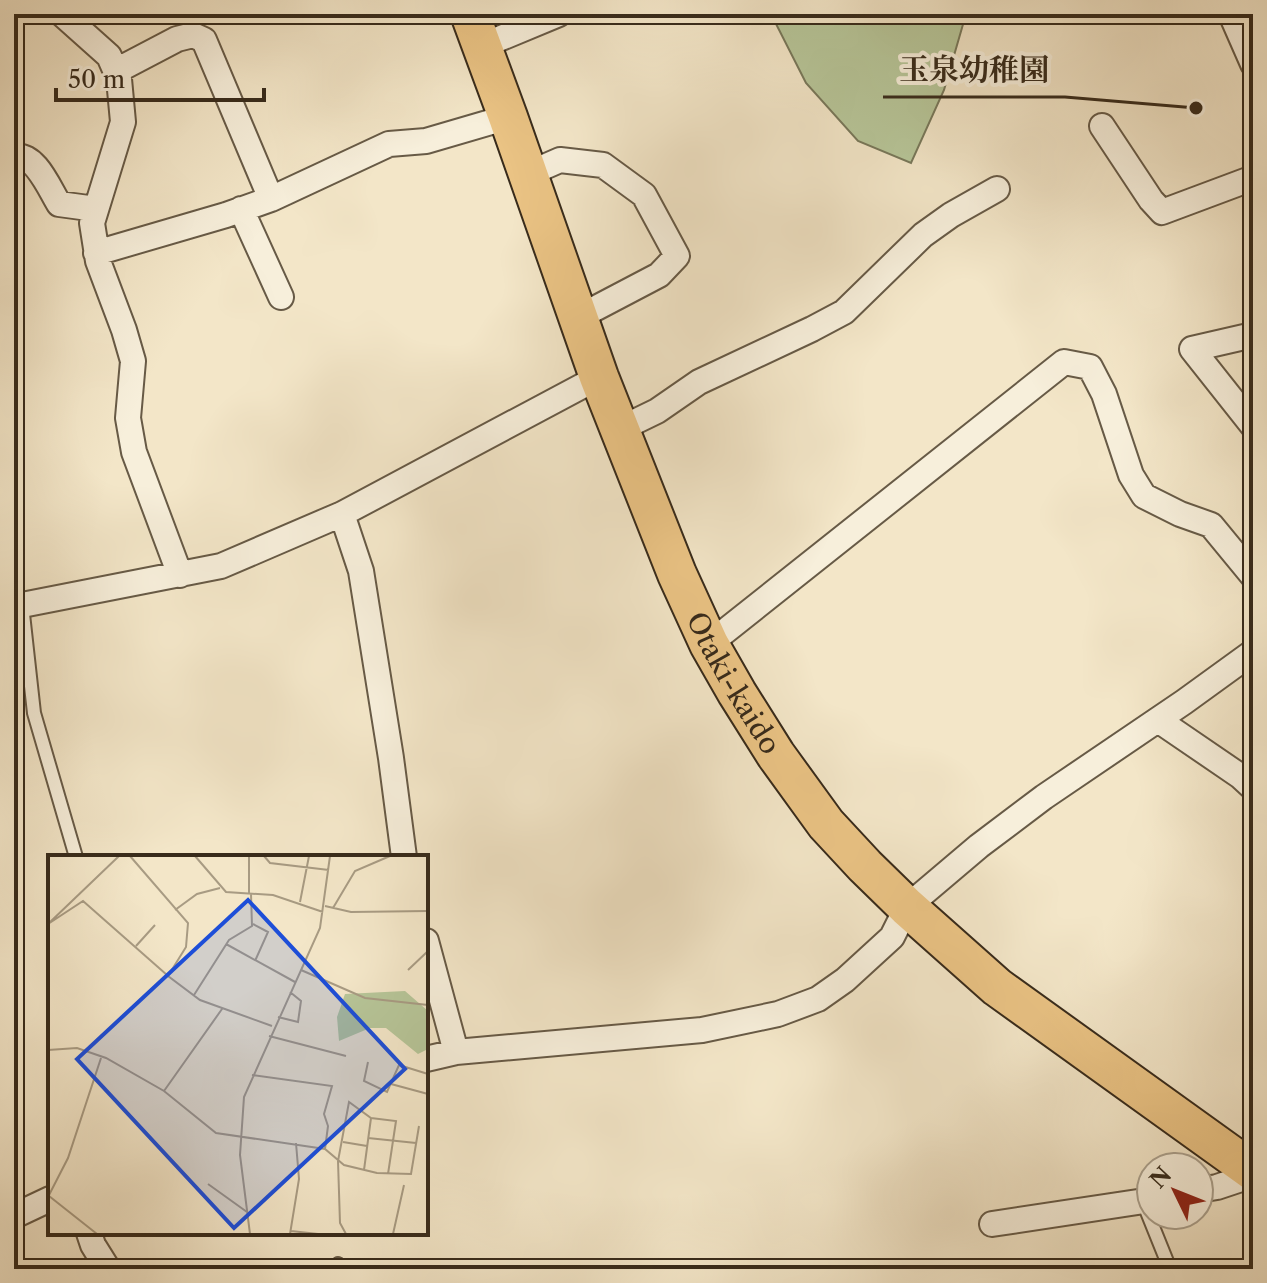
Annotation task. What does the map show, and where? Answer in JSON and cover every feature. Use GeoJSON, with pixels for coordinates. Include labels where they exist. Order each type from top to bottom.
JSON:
{"type":"FeatureCollection","features":[{"type":"Feature","properties":{"kind":"highway","name":"Otaki-kaido"},"geometry":{"type":"LineString","coordinates":[[476,30],[599,377],[677,574],[709,644],[776,755],[826,824],[865,866],[997,987],[1253,1173]]}},
{"type":"Feature","properties":{"kind":"street"},"geometry":{"type":"LineString","coordinates":[[62,14],[109,56],[119,79],[123,122],[92,223],[98,261],[133,361],[128,418],[134,452],[180,575]]}},
{"type":"Feature","properties":{"kind":"street"},"geometry":{"type":"LineString","coordinates":[[476,30],[559,14]]}},
{"type":"Feature","properties":{"kind":"street"},"geometry":{"type":"LineString","coordinates":[[1231,14],[1253,64]]}},
{"type":"Feature","properties":{"kind":"street"},"geometry":{"type":"LineString","coordinates":[[116,71],[177,39],[193,35],[204,40],[271,199]]}},
{"type":"Feature","properties":{"kind":"street"},"geometry":{"type":"LineString","coordinates":[[96,253],[271,199],[389,144],[426,141],[508,117]]}},
{"type":"Feature","properties":{"kind":"street"},"geometry":{"type":"LineString","coordinates":[[1102,126],[1162,212],[1253,178]]}},
{"type":"Feature","properties":{"kind":"street"},"geometry":{"type":"LineString","coordinates":[[14,157],[21,155],[32,160],[59,204],[96,209]]}},
{"type":"Feature","properties":{"kind":"street"},"geometry":{"type":"LineString","coordinates":[[528,174],[560,160],[603,165],[644,195],[677,256],[659,275],[579,317]]}},
{"type":"Feature","properties":{"kind":"street"},"geometry":{"type":"LineString","coordinates":[[620,429],[657,411],[699,382],[844,312],[923,235],[997,189]]}},
{"type":"Feature","properties":{"kind":"street"},"geometry":{"type":"LineString","coordinates":[[241,209],[281,297]]}},
{"type":"Feature","properties":{"kind":"street"},"geometry":{"type":"LineString","coordinates":[[1253,335],[1192,349],[1253,426]]}},
{"type":"Feature","properties":{"kind":"street"},"geometry":{"type":"LineString","coordinates":[[709,644],[1064,362],[1090,367],[1104,394],[1131,475],[1144,496],[1211,525],[1253,576]]}},
{"type":"Feature","properties":{"kind":"street"},"geometry":{"type":"LineString","coordinates":[[18,605],[221,566],[342,514],[599,377]]}},
{"type":"Feature","properties":{"kind":"street"},"geometry":{"type":"LineString","coordinates":[[342,514],[361,571],[404,855]]}},
{"type":"Feature","properties":{"kind":"street"},"geometry":{"type":"LineString","coordinates":[[428,1059],[456,1052],[702,1030],[778,1014],[818,999],[845,980],[892,937],[907,907],[979,846],[1253,652]]}},
{"type":"Feature","properties":{"kind":"street"},"geometry":{"type":"LineString","coordinates":[[1158,720],[1253,788]]}},
{"type":"Feature","properties":{"kind":"street"},"geometry":{"type":"LineString","coordinates":[[428,948],[456,1052]]}},
{"type":"Feature","properties":{"kind":"street"},"geometry":{"type":"LineString","coordinates":[[1215,1187],[1253,1173]]}},
{"type":"Feature","properties":{"kind":"street"},"geometry":{"type":"LineString","coordinates":[[14,1216],[48,1200]]}},
{"type":"Feature","properties":{"kind":"street"},"geometry":{"type":"LineString","coordinates":[[992,1224],[1135,1203]]}},
{"type":"Feature","properties":{"kind":"street"},"geometry":{"type":"LineString","coordinates":[[90,1235],[108,1269]]}},
{"type":"Feature","properties":{"kind":"lane"},"geometry":{"type":"LineString","coordinates":[[18,605],[34,713],[75,855]]}},
{"type":"Feature","properties":{"kind":"lane"},"geometry":{"type":"LineString","coordinates":[[1157,1231],[1170,1269]]}},
{"type":"Feature","properties":{"kind":"green space"},"geometry":{"type":"Polygon","coordinates":[[[771,14],[966,14],[944,90],[911,163],[858,141],[806,83],[771,14]]]}},
{"type":"Feature","properties":{"kind":"place","name":"玉泉幼稚園"},"geometry":{"type":"Point","coordinates":[1196,108]}}]}
